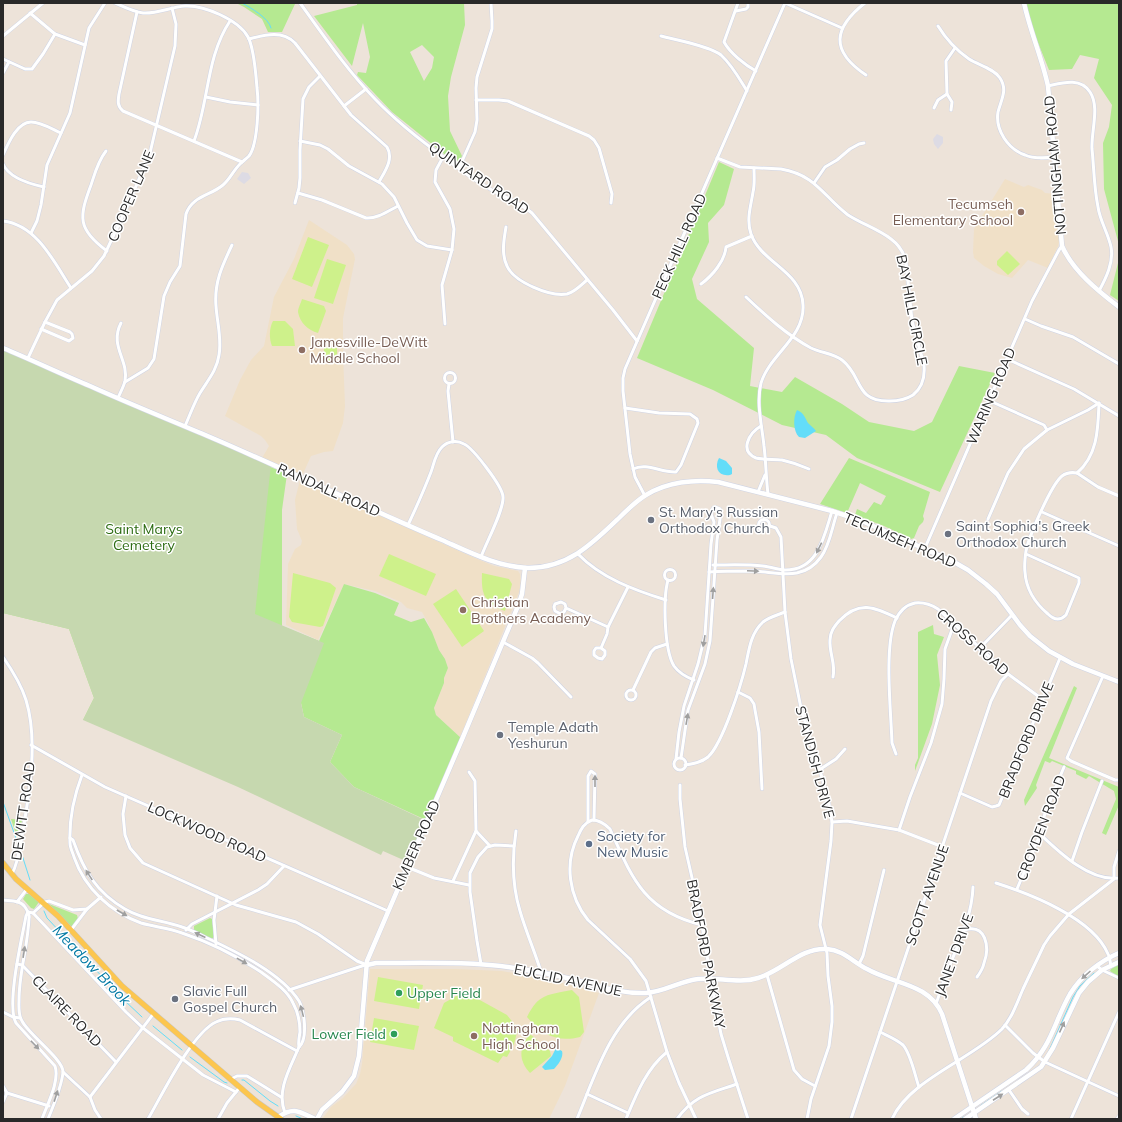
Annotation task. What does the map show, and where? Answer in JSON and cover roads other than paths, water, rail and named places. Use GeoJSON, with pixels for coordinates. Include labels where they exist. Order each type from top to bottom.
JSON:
{"type":"FeatureCollection","features":[{"type":"Feature","properties":{"kind":"main road"},"geometry":{"type":"LineString","coordinates":[[3,863],[12,874],[71,930],[122,986],[278,1118]]}},
{"type":"Feature","properties":{"kind":"street"},"geometry":{"type":"LineString","coordinates":[[3,36],[43,3]]}},
{"type":"Feature","properties":{"kind":"street"},"geometry":{"type":"LineString","coordinates":[[31,233],[37,221],[41,205],[47,165],[70,113],[90,28],[105,3]]}},
{"type":"Feature","properties":{"kind":"street"},"geometry":{"type":"LineString","coordinates":[[115,3],[137,12],[152,13],[172,8],[188,6],[196,7],[213,12],[230,21],[249,39],[256,72],[258,105],[253,149],[247,158],[223,185],[196,200],[189,207],[186,214],[180,266],[170,282],[164,296],[154,358],[148,368],[125,382]]}},
{"type":"Feature","properties":{"kind":"street","name":"QUINTARD ROAD"},"geometry":{"type":"LineString","coordinates":[[300,3],[366,90],[385,109],[443,157],[490,190],[514,200],[532,213],[637,341]]}},
{"type":"Feature","properties":{"kind":"street"},"geometry":{"type":"LineString","coordinates":[[459,168],[476,132],[476,88],[478,73],[492,29],[491,3]]}},
{"type":"Feature","properties":{"kind":"street"},"geometry":{"type":"LineString","coordinates":[[738,3],[724,42],[726,47],[746,66],[756,71]]}},
{"type":"Feature","properties":{"kind":"street"},"geometry":{"type":"LineString","coordinates":[[736,11],[746,9],[748,7],[748,3]]}},
{"type":"Feature","properties":{"kind":"street"},"geometry":{"type":"LineString","coordinates":[[785,3],[842,28]]}},
{"type":"Feature","properties":{"kind":"street","name":"PECK HILL ROAD"},"geometry":{"type":"LineString","coordinates":[[645,496],[633,469],[630,454],[623,378],[625,369],[785,3]]}},
{"type":"Feature","properties":{"kind":"street"},"geometry":{"type":"LineString","coordinates":[[865,3],[850,16],[842,28],[840,40],[844,54],[850,63],[866,75]]}},
{"type":"Feature","properties":{"kind":"street","name":"NOTTINGHAM ROAD"},"geometry":{"type":"LineString","coordinates":[[1024,3],[1030,29],[1044,69],[1048,86],[1062,246],[1076,267],[1099,291],[1119,307]]}},
{"type":"Feature","properties":{"kind":"street","name":"COOPER LANE"},"geometry":{"type":"LineString","coordinates":[[28,358],[41,329],[57,300],[92,271],[107,251],[150,153],[175,46],[176,24],[172,8]]}},
{"type":"Feature","properties":{"kind":"street"},"geometry":{"type":"LineString","coordinates":[[137,12],[119,94],[119,108],[157,126],[242,162]]}},
{"type":"Feature","properties":{"kind":"street"},"geometry":{"type":"LineString","coordinates":[[30,13],[55,34],[85,45]]}},
{"type":"Feature","properties":{"kind":"street"},"geometry":{"type":"LineString","coordinates":[[194,141],[200,124],[216,48],[222,33],[230,21]]}},
{"type":"Feature","properties":{"kind":"street"},"geometry":{"type":"LineString","coordinates":[[938,26],[955,48],[969,59],[996,73],[1002,82],[1004,94],[997,119],[1000,130],[1006,142],[1012,148],[1026,156],[1034,158],[1055,157]]}},
{"type":"Feature","properties":{"kind":"street"},"geometry":{"type":"LineString","coordinates":[[3,59],[25,69],[32,69],[55,34]]}},
{"type":"Feature","properties":{"kind":"street"},"geometry":{"type":"LineString","coordinates":[[249,39],[274,34],[286,36],[295,43],[351,115],[382,141],[389,150],[390,160],[379,182]]}},
{"type":"Feature","properties":{"kind":"street"},"geometry":{"type":"LineString","coordinates":[[661,36],[712,50],[720,54],[730,64],[747,91]]}},
{"type":"Feature","properties":{"kind":"street"},"geometry":{"type":"LineString","coordinates":[[951,110],[952,102],[947,94],[946,61],[955,48]]}},
{"type":"Feature","properties":{"kind":"street"},"geometry":{"type":"LineString","coordinates":[[3,73],[9,62]]}},
{"type":"Feature","properties":{"kind":"street"},"geometry":{"type":"LineString","coordinates":[[295,203],[300,178],[300,141],[304,96],[309,87],[320,76]]}},
{"type":"Feature","properties":{"kind":"street"},"geometry":{"type":"LineString","coordinates":[[1048,86],[1075,82],[1087,88],[1095,104],[1092,144],[1095,191],[1098,208],[1111,246],[1112,255],[1107,275],[1099,291]]}},
{"type":"Feature","properties":{"kind":"street"},"geometry":{"type":"LineString","coordinates":[[344,106],[366,90]]}},
{"type":"Feature","properties":{"kind":"street"},"geometry":{"type":"LineString","coordinates":[[934,108],[938,100],[947,94]]}},
{"type":"Feature","properties":{"kind":"street"},"geometry":{"type":"LineString","coordinates":[[206,96],[230,102],[258,105]]}},
{"type":"Feature","properties":{"kind":"street"},"geometry":{"type":"LineString","coordinates":[[476,100],[508,101],[594,140],[599,148],[612,194],[611,203]]}},
{"type":"Feature","properties":{"kind":"street"},"geometry":{"type":"LineString","coordinates":[[3,155],[17,130],[26,123],[34,122],[41,124],[61,133]]}},
{"type":"Feature","properties":{"kind":"street"},"geometry":{"type":"LineString","coordinates":[[300,141],[315,143],[328,149],[348,166],[379,182],[386,188],[398,206],[417,240],[428,246],[452,250]]}},
{"type":"Feature","properties":{"kind":"street"},"geometry":{"type":"LineString","coordinates":[[814,183],[825,167],[837,160],[850,149],[864,143]]}},
{"type":"Feature","properties":{"kind":"street"},"geometry":{"type":"LineString","coordinates":[[106,151],[97,167],[84,202],[82,216],[89,236],[107,251]]}},
{"type":"Feature","properties":{"kind":"street"},"geometry":{"type":"LineString","coordinates":[[443,157],[436,170],[435,182],[450,209],[453,220],[454,238],[442,286],[445,324]]}},
{"type":"Feature","properties":{"kind":"street","name":"BAY HILL CIRCLE"},"geometry":{"type":"LineString","coordinates":[[717,158],[740,167],[764,167],[787,170],[804,177],[814,183],[848,215],[891,239],[902,251],[906,262],[912,322],[925,372],[923,382],[915,393],[903,400],[886,401],[875,400],[868,397],[861,389],[853,372],[842,360],[832,354],[811,347],[793,336],[765,315],[746,297]]}},
{"type":"Feature","properties":{"kind":"street"},"geometry":{"type":"LineString","coordinates":[[3,164],[5,170],[11,175],[44,187]]}},
{"type":"Feature","properties":{"kind":"street"},"geometry":{"type":"LineString","coordinates":[[754,168],[754,190],[748,215],[752,236],[764,253],[792,278],[802,294],[803,303],[802,319],[793,336],[769,366],[761,383],[759,398],[765,459],[765,475],[768,494]]}},
{"type":"Feature","properties":{"kind":"street"},"geometry":{"type":"LineString","coordinates":[[298,193],[366,218],[377,217],[398,206]]}},
{"type":"Feature","properties":{"kind":"street"},"geometry":{"type":"LineString","coordinates":[[3,221],[20,226],[31,233],[44,248],[71,288]]}},
{"type":"Feature","properties":{"kind":"street"},"geometry":{"type":"LineString","coordinates":[[506,226],[504,244],[505,261],[510,272],[520,280],[540,289],[561,294],[572,292],[587,280]]}},
{"type":"Feature","properties":{"kind":"street"},"geometry":{"type":"LineString","coordinates":[[701,284],[710,278],[725,254],[726,247],[752,236]]}},
{"type":"Feature","properties":{"kind":"street"},"geometry":{"type":"LineString","coordinates":[[185,426],[200,393],[211,378],[219,359],[220,345],[216,306],[216,285],[222,265],[232,246]]}},
{"type":"Feature","properties":{"kind":"street","name":"WARING ROAD"},"geometry":{"type":"LineString","coordinates":[[926,548],[1025,319],[1049,268],[1062,246]]}},
{"type":"Feature","properties":{"kind":"street"},"geometry":{"type":"LineString","coordinates":[[1025,319],[1073,337],[1119,364]]}},
{"type":"Feature","properties":{"kind":"street"},"geometry":{"type":"LineString","coordinates":[[41,329],[69,341],[74,338],[70,332],[45,322]]}},
{"type":"Feature","properties":{"kind":"street"},"geometry":{"type":"LineString","coordinates":[[118,398],[125,382],[123,361],[116,340],[118,328],[121,323]]}},
{"type":"Feature","properties":{"kind":"street","name":"RANDALL ROAD"},"geometry":{"type":"LineString","coordinates":[[3,348],[185,426],[481,557],[498,563],[525,568],[534,568],[553,565],[578,554],[593,543],[629,508],[645,496]]}},
{"type":"Feature","properties":{"kind":"street"},"geometry":{"type":"LineString","coordinates":[[1007,359],[1069,387],[1099,403],[1119,416]]}},
{"type":"Feature","properties":{"kind":"street"},"geometry":{"type":"LineString","coordinates":[[449,384],[448,391],[453,442]]}},
{"type":"Feature","properties":{"kind":"street"},"geometry":{"type":"LineString","coordinates":[[990,401],[1044,425],[1048,430]]}},
{"type":"Feature","properties":{"kind":"street"},"geometry":{"type":"LineString","coordinates":[[988,518],[1002,486],[1017,459],[1028,444],[1048,430],[1099,403]]}},
{"type":"Feature","properties":{"kind":"street"},"geometry":{"type":"LineString","coordinates":[[1077,472],[1085,465],[1097,438],[1099,403]]}},
{"type":"Feature","properties":{"kind":"street"},"geometry":{"type":"LineString","coordinates":[[625,408],[659,413],[690,414],[697,419],[698,423],[681,465],[676,472],[644,466],[638,466],[633,469]]}},
{"type":"Feature","properties":{"kind":"street"},"geometry":{"type":"LineString","coordinates":[[761,426],[749,436],[747,444],[750,453],[757,458],[792,462],[809,469]]}},
{"type":"Feature","properties":{"kind":"street"},"geometry":{"type":"LineString","coordinates":[[408,525],[431,472],[437,453],[442,446],[453,442],[459,442],[468,446],[497,482],[503,494],[503,505],[481,557]]}},
{"type":"Feature","properties":{"kind":"street"},"geometry":{"type":"LineString","coordinates":[[1026,554],[1079,578],[1079,583],[1063,619],[1058,620],[1050,616],[1042,609],[1031,594],[1025,574],[1026,554],[1030,538],[1053,488],[1058,480],[1070,472],[1077,472],[1098,487],[1119,496]]}},
{"type":"Feature","properties":{"kind":"street"},"geometry":{"type":"LineString","coordinates":[[758,492],[765,475]]}},
{"type":"Feature","properties":{"kind":"street","name":"TECUMSEH ROAD"},"geometry":{"type":"LineString","coordinates":[[645,496],[672,484],[692,481],[718,482],[832,511],[881,529],[926,548],[976,575],[997,594],[1030,636],[1042,646],[1060,658],[1119,682]]}},
{"type":"Feature","properties":{"kind":"street"},"geometry":{"type":"LineString","coordinates":[[685,766],[684,760],[681,758],[688,710],[704,664],[710,641],[714,572],[721,512],[720,509],[715,507],[711,510],[714,522],[711,544],[705,635],[680,725],[676,759],[674,763],[676,768],[682,769],[685,766],[703,760],[712,752],[718,743],[738,692],[751,642],[757,630],[763,622],[785,612]]}},
{"type":"Feature","properties":{"kind":"street"},"geometry":{"type":"LineString","coordinates":[[710,565],[762,566],[783,570],[798,567],[807,563],[816,555],[824,538],[832,511]]}},
{"type":"Feature","properties":{"kind":"street"},"geometry":{"type":"LineString","coordinates":[[1042,512],[1119,546]]}},
{"type":"Feature","properties":{"kind":"street"},"geometry":{"type":"LineString","coordinates":[[709,572],[751,571],[783,575],[810,568],[818,561],[827,545],[837,513]]}},
{"type":"Feature","properties":{"kind":"street","name":"STANDISH DRIVE"},"geometry":{"type":"LineString","coordinates":[[770,526],[776,528],[781,537],[785,612],[795,683],[829,804],[832,822],[832,837],[820,925],[826,949],[832,1006],[832,1022],[829,1046],[815,1086],[807,1119]]}},
{"type":"Feature","properties":{"kind":"street"},"geometry":{"type":"LineString","coordinates":[[578,554],[587,563],[602,573],[628,587],[666,600]]}},
{"type":"Feature","properties":{"kind":"street","name":"KIMBER ROAD"},"geometry":{"type":"LineString","coordinates":[[316,1119],[326,1105],[348,1085],[357,1068],[367,964],[376,937],[503,642],[522,594],[525,568]]}},
{"type":"Feature","properties":{"kind":"street"},"geometry":{"type":"LineString","coordinates":[[668,580],[665,626],[669,656],[674,667],[684,675],[698,681]]}},
{"type":"Feature","properties":{"kind":"street"},"geometry":{"type":"LineString","coordinates":[[601,648],[607,634],[608,627],[628,587]]}},
{"type":"Feature","properties":{"kind":"street"},"geometry":{"type":"LineString","coordinates":[[566,608],[561,614],[555,611],[554,607],[555,604],[559,602],[565,604],[566,608],[608,627]]}},
{"type":"Feature","properties":{"kind":"street","name":"CROSS ROAD"},"geometry":{"type":"LineString","coordinates":[[897,618],[902,609],[912,604],[925,603],[938,609],[979,649],[1008,674],[1042,698]]}},
{"type":"Feature","properties":{"kind":"street"},"geometry":{"type":"LineString","coordinates":[[833,677],[835,670],[830,639],[834,627],[842,618],[852,610],[865,606],[874,608],[897,618],[892,636],[889,666],[892,743],[896,754]]}},
{"type":"Feature","properties":{"kind":"street"},"geometry":{"type":"LineString","coordinates":[[979,649],[1012,615]]}},
{"type":"Feature","properties":{"kind":"street"},"geometry":{"type":"LineString","coordinates":[[899,830],[931,743],[942,704],[945,650],[954,624]]}},
{"type":"Feature","properties":{"kind":"street"},"geometry":{"type":"LineString","coordinates":[[503,642],[535,660],[571,697]]}},
{"type":"Feature","properties":{"kind":"street"},"geometry":{"type":"LineString","coordinates":[[633,690],[651,652],[655,648],[667,644]]}},
{"type":"Feature","properties":{"kind":"street","name":"DEWITT ROAD"},"geometry":{"type":"LineString","coordinates":[[3,657],[13,671],[26,700],[30,719],[31,745],[27,805],[16,866],[12,874]]}},
{"type":"Feature","properties":{"kind":"street","name":"BRADFORD DRIVE"},"geometry":{"type":"LineString","coordinates":[[960,794],[992,807],[999,805],[1042,698],[1060,658]]}},
{"type":"Feature","properties":{"kind":"street","name":"SCOTT AVENUE"},"geometry":{"type":"LineString","coordinates":[[851,1119],[991,701],[1001,681],[1008,674]]}},
{"type":"Feature","properties":{"kind":"street"},"geometry":{"type":"LineString","coordinates":[[1103,676],[1067,758],[1115,780],[1119,780]]}},
{"type":"Feature","properties":{"kind":"street"},"geometry":{"type":"LineString","coordinates":[[738,692],[750,698],[754,704],[759,732],[762,789]]}},
{"type":"Feature","properties":{"kind":"street","name":"LOCKWOOD ROAD"},"geometry":{"type":"LineString","coordinates":[[31,745],[82,775],[126,796],[388,911]]}},
{"type":"Feature","properties":{"kind":"street"},"geometry":{"type":"LineString","coordinates":[[819,770],[836,759],[845,749]]}},
{"type":"Feature","properties":{"kind":"street"},"geometry":{"type":"LineString","coordinates":[[676,759],[681,758]]}},
{"type":"Feature","properties":{"kind":"street","name":"CROYDEN ROAD"},"geometry":{"type":"LineString","coordinates":[[1018,890],[1064,767]]}},
{"type":"Feature","properties":{"kind":"street"},"geometry":{"type":"LineString","coordinates":[[588,821],[588,776],[591,771],[595,774],[594,820]]}},
{"type":"Feature","properties":{"kind":"street"},"geometry":{"type":"LineString","coordinates":[[453,881],[476,831],[475,781],[469,772]]}},
{"type":"Feature","properties":{"kind":"street"},"geometry":{"type":"LineString","coordinates":[[82,775],[72,812],[70,842],[76,863],[84,878],[99,898],[128,917],[142,923],[184,933],[250,965],[285,991],[294,1004],[300,1027],[298,1049],[287,1076],[281,1097],[282,1106],[285,1113]]}},
{"type":"Feature","properties":{"kind":"street"},"geometry":{"type":"LineString","coordinates":[[1072,862],[1102,782]]}},
{"type":"Feature","properties":{"kind":"street","name":"BRADFORD PARKWAY"},"geometry":{"type":"LineString","coordinates":[[680,785],[685,847],[702,925],[722,1034],[728,1058],[748,1119]]}},
{"type":"Feature","properties":{"kind":"street"},"geometry":{"type":"LineString","coordinates":[[126,796],[123,826],[128,844],[136,856],[146,864],[233,904],[296,922],[318,934],[357,961],[367,964]]}},
{"type":"Feature","properties":{"kind":"street"},"geometry":{"type":"LineString","coordinates":[[696,1119],[666,1052],[646,981],[634,963],[588,920],[576,899],[571,881],[571,864],[576,840],[584,825],[588,821],[594,820],[607,825],[626,866],[645,895],[677,916],[702,925]]}},
{"type":"Feature","properties":{"kind":"street"},"geometry":{"type":"LineString","coordinates":[[832,822],[847,821],[899,830],[943,847]]}},
{"type":"Feature","properties":{"kind":"street"},"geometry":{"type":"LineString","coordinates":[[476,831],[490,846]]}},
{"type":"Feature","properties":{"kind":"street"},"geometry":{"type":"LineString","coordinates":[[516,831],[514,846],[514,880],[519,909],[541,972]]}},
{"type":"Feature","properties":{"kind":"street"},"geometry":{"type":"LineString","coordinates":[[1040,834],[1072,862],[1095,874],[1114,879],[1119,878]]}},
{"type":"Feature","properties":{"kind":"street"},"geometry":{"type":"LineString","coordinates":[[70,838],[73,840],[86,870],[95,884],[104,894],[124,909],[139,917],[173,924],[216,942],[258,964],[271,973],[290,990],[300,1004],[304,1022],[304,1039],[302,1045],[298,1049]]}},
{"type":"Feature","properties":{"kind":"street"},"geometry":{"type":"LineString","coordinates":[[481,964],[476,941],[469,885],[472,865],[482,851],[490,846],[514,846]]}},
{"type":"Feature","properties":{"kind":"street"},"geometry":{"type":"LineString","coordinates":[[1114,879],[1114,867],[1119,851]]}},
{"type":"Feature","properties":{"kind":"street"},"geometry":{"type":"LineString","coordinates":[[184,933],[192,924],[233,904],[267,884],[284,866]]}},
{"type":"Feature","properties":{"kind":"street"},"geometry":{"type":"LineString","coordinates":[[407,867],[434,878],[469,885]]}},
{"type":"Feature","properties":{"kind":"street"},"geometry":{"type":"LineString","coordinates":[[859,964],[863,956],[884,870]]}},
{"type":"Feature","properties":{"kind":"street"},"geometry":{"type":"LineString","coordinates":[[892,1119],[902,1103],[919,1087],[986,1042],[1005,1025],[1014,1010],[1044,945],[1050,936],[1069,914],[1114,879]]}},
{"type":"Feature","properties":{"kind":"street"},"geometry":{"type":"LineString","coordinates":[[996,883],[1018,890],[1069,914],[1079,921],[1092,932],[1104,948],[1112,965]]}},
{"type":"Feature","properties":{"kind":"street","name":"JANET DRIVE"},"geometry":{"type":"LineString","coordinates":[[936,1004],[964,930],[971,907],[973,887]]}},
{"type":"Feature","properties":{"kind":"street"},"geometry":{"type":"LineString","coordinates":[[17,902],[27,888]]}},
{"type":"Feature","properties":{"kind":"street"},"geometry":{"type":"LineString","coordinates":[[71,930],[87,909],[104,894]]}},
{"type":"Feature","properties":{"kind":"street"},"geometry":{"type":"LineString","coordinates":[[217,896],[214,912],[217,948]]}},
{"type":"Feature","properties":{"kind":"street"},"geometry":{"type":"LineString","coordinates":[[3,900],[22,904],[30,917],[22,965],[20,986],[20,1018],[26,1027],[62,1066],[63,1072],[48,1119]]}},
{"type":"Feature","properties":{"kind":"street"},"geometry":{"type":"LineString","coordinates":[[33,913],[43,902],[49,901],[77,910],[87,909]]}},
{"type":"Feature","properties":{"kind":"street"},"geometry":{"type":"LineString","coordinates":[[28,912],[33,913],[126,1012],[143,1028],[182,1059],[215,1082],[236,1092]]}},
{"type":"Feature","properties":{"kind":"street"},"geometry":{"type":"LineString","coordinates":[[28,912],[17,964],[13,994],[13,1017],[16,1023],[56,1066],[56,1079],[42,1119]]}},
{"type":"Feature","properties":{"kind":"street"},"geometry":{"type":"LineString","coordinates":[[964,930],[977,930],[985,938],[985,960],[977,977]]}},
{"type":"Feature","properties":{"kind":"street"},"geometry":{"type":"LineString","coordinates":[[826,949],[839,952],[868,970],[918,989],[932,999],[942,1014],[976,1119]]}},
{"type":"Feature","properties":{"kind":"street","name":"EUCLID AVENUE"},"geometry":{"type":"LineString","coordinates":[[367,964],[446,962],[481,964],[541,972],[609,990],[651,995],[691,981],[711,978],[747,980],[767,975],[804,954],[814,950],[826,949]]}},
{"type":"Feature","properties":{"kind":"street"},"geometry":{"type":"LineString","coordinates":[[954,1119],[1026,1070],[1039,1057],[1051,1036],[1071,993],[1084,977],[1097,966],[1119,952]]}},
{"type":"Feature","properties":{"kind":"street"},"geometry":{"type":"LineString","coordinates":[[1112,965],[1119,952]]}},
{"type":"Feature","properties":{"kind":"street"},"geometry":{"type":"LineString","coordinates":[[965,1119],[1035,1072],[1045,1062],[1079,993],[1088,982],[1102,970],[1119,962]]}},
{"type":"Feature","properties":{"kind":"street","name":"CLAIRE ROAD"},"geometry":{"type":"LineString","coordinates":[[17,964],[22,965],[116,1062]]}},
{"type":"Feature","properties":{"kind":"street"},"geometry":{"type":"LineString","coordinates":[[285,991],[367,964]]}},
{"type":"Feature","properties":{"kind":"street"},"geometry":{"type":"LineString","coordinates":[[1097,966],[1119,978]]}},
{"type":"Feature","properties":{"kind":"street"},"geometry":{"type":"LineString","coordinates":[[767,975],[794,1070],[802,1079],[815,1086]]}},
{"type":"Feature","properties":{"kind":"street"},"geometry":{"type":"LineString","coordinates":[[577,1119],[607,1048],[619,1027],[651,995]]}},
{"type":"Feature","properties":{"kind":"street"},"geometry":{"type":"LineString","coordinates":[[3,1012],[13,1017],[20,1018]]}},
{"type":"Feature","properties":{"kind":"street"},"geometry":{"type":"LineString","coordinates":[[1071,1119],[1119,1012]]}},
{"type":"Feature","properties":{"kind":"street"},"geometry":{"type":"LineString","coordinates":[[90,1097],[154,1013]]}},
{"type":"Feature","properties":{"kind":"street"},"geometry":{"type":"LineString","coordinates":[[148,1119],[182,1059],[205,1030],[222,1020],[235,1018],[298,1049]]}},
{"type":"Feature","properties":{"kind":"street"},"geometry":{"type":"LineString","coordinates":[[1005,1025],[1045,1062],[1119,1096]]}},
{"type":"Feature","properties":{"kind":"street"},"geometry":{"type":"LineString","coordinates":[[880,1032],[890,1036],[904,1046],[919,1087]]}},
{"type":"Feature","properties":{"kind":"street"},"geometry":{"type":"LineString","coordinates":[[626,1119],[649,1071],[666,1052]]}},
{"type":"Feature","properties":{"kind":"street"},"geometry":{"type":"LineString","coordinates":[[57,1072],[63,1072],[90,1097],[95,1110],[101,1119]]}},
{"type":"Feature","properties":{"kind":"street"},"geometry":{"type":"LineString","coordinates":[[231,1079],[237,1076],[247,1076],[281,1097]]}},
{"type":"Feature","properties":{"kind":"street"},"geometry":{"type":"LineString","coordinates":[[677,1119],[689,1104],[698,1098],[737,1084]]}},
{"type":"Feature","properties":{"kind":"street"},"geometry":{"type":"LineString","coordinates":[[3,1086],[7,1093],[52,1107]]}},
{"type":"Feature","properties":{"kind":"street"},"geometry":{"type":"LineString","coordinates":[[218,1119],[227,1103],[240,1087]]}},
{"type":"Feature","properties":{"kind":"street"},"geometry":{"type":"LineString","coordinates":[[1009,1090],[1022,1109],[1028,1114]]}},
{"type":"Feature","properties":{"kind":"street"},"geometry":{"type":"LineString","coordinates":[[3,1102],[7,1093]]}},
{"type":"Feature","properties":{"kind":"street"},"geometry":{"type":"LineString","coordinates":[[587,1094],[628,1113]]}},
{"type":"Feature","properties":{"kind":"street"},"geometry":{"type":"LineString","coordinates":[[278,1118],[291,1110],[316,1119]]}},
{"type":"Feature","properties":{"kind":"water"},"geometry":{"type":"Polygon","coordinates":[[[797,410],[803,414],[808,423],[816,431],[805,438],[799,437],[795,428],[794,420],[797,410]]]}},
{"type":"Feature","properties":{"kind":"water"},"geometry":{"type":"Polygon","coordinates":[[[719,458],[726,461],[732,468],[732,474],[726,475],[718,471],[717,465],[719,458]]]}},
{"type":"Feature","properties":{"kind":"water"},"geometry":{"type":"Polygon","coordinates":[[[556,1048],[562,1051],[560,1061],[554,1069],[545,1070],[542,1067],[552,1056],[556,1048]]]}},
{"type":"Feature","properties":{"kind":"waterway"},"geometry":{"type":"LineString","coordinates":[[242,3],[255,10],[270,24],[271,28]]}},
{"type":"Feature","properties":{"kind":"waterway","name":"Meadow Brook"},"geometry":{"type":"LineString","coordinates":[[3,802],[17,841]]}},
{"type":"Feature","properties":{"kind":"waterway","name":"Meadow Brook"},"geometry":{"type":"LineString","coordinates":[[22,855],[30,880]]}},
{"type":"Feature","properties":{"kind":"waterway","name":"Meadow Brook"},"geometry":{"type":"LineString","coordinates":[[44,911],[47,918],[124,1000],[142,1017]]}},
{"type":"Feature","properties":{"kind":"waterway","name":"Meadow Brook"},"geometry":{"type":"LineString","coordinates":[[1048,1053],[1073,997],[1080,986],[1094,973]]}},
{"type":"Feature","properties":{"kind":"waterway","name":"Meadow Brook"},"geometry":{"type":"LineString","coordinates":[[153,1026],[182,1050]]}},
{"type":"Feature","properties":{"kind":"waterway","name":"Meadow Brook"},"geometry":{"type":"LineString","coordinates":[[190,1057],[227,1083]]}},
{"type":"Feature","properties":{"kind":"waterway","name":"Meadow Brook"},"geometry":{"type":"LineString","coordinates":[[242,1080],[278,1106]]}},
{"type":"Feature","properties":{"kind":"waterway","name":"Meadow Brook"},"geometry":{"type":"LineString","coordinates":[[980,1106],[1002,1091]]}},
{"type":"Feature","properties":{"kind":"waterway","name":"Meadow Brook"},"geometry":{"type":"LineString","coordinates":[[296,1116],[303,1119]]}},
{"type":"Feature","properties":{"kind":"place","name":"Tecumseh Elementary School"},"geometry":{"type":"Point","coordinates":[1021,212]}},
{"type":"Feature","properties":{"kind":"place","name":"Jamesville-DeWitt Middle School"},"geometry":{"type":"Point","coordinates":[302,350]}},
{"type":"Feature","properties":{"kind":"place","name":"St. Mary's Russian Orthodox Church"},"geometry":{"type":"Point","coordinates":[651,520]}},
{"type":"Feature","properties":{"kind":"place","name":"Saint Sophia's Greek Orthodox Church"},"geometry":{"type":"Point","coordinates":[948,534]}},
{"type":"Feature","properties":{"kind":"place","name":"Christian Brothers Academy"},"geometry":{"type":"Point","coordinates":[463,610]}},
{"type":"Feature","properties":{"kind":"place","name":"Temple Adath Yeshurun"},"geometry":{"type":"Point","coordinates":[500,735]}},
{"type":"Feature","properties":{"kind":"place","name":"Society for New Music"},"geometry":{"type":"Point","coordinates":[589,844]}},
{"type":"Feature","properties":{"kind":"place","name":"Upper Field"},"geometry":{"type":"Point","coordinates":[399,993]}},
{"type":"Feature","properties":{"kind":"place","name":"Slavic Full Gospel Church"},"geometry":{"type":"Point","coordinates":[175,999]}},
{"type":"Feature","properties":{"kind":"place","name":"Lower Field"},"geometry":{"type":"Point","coordinates":[394,1034]}},
{"type":"Feature","properties":{"kind":"place","name":"Nottingham High School"},"geometry":{"type":"Point","coordinates":[474,1036]}},
{"type":"Feature","properties":{"kind":"park label","name":"Saint Marys Cemetery"},"geometry":{"type":"Point","coordinates":[144,538]}}]}
